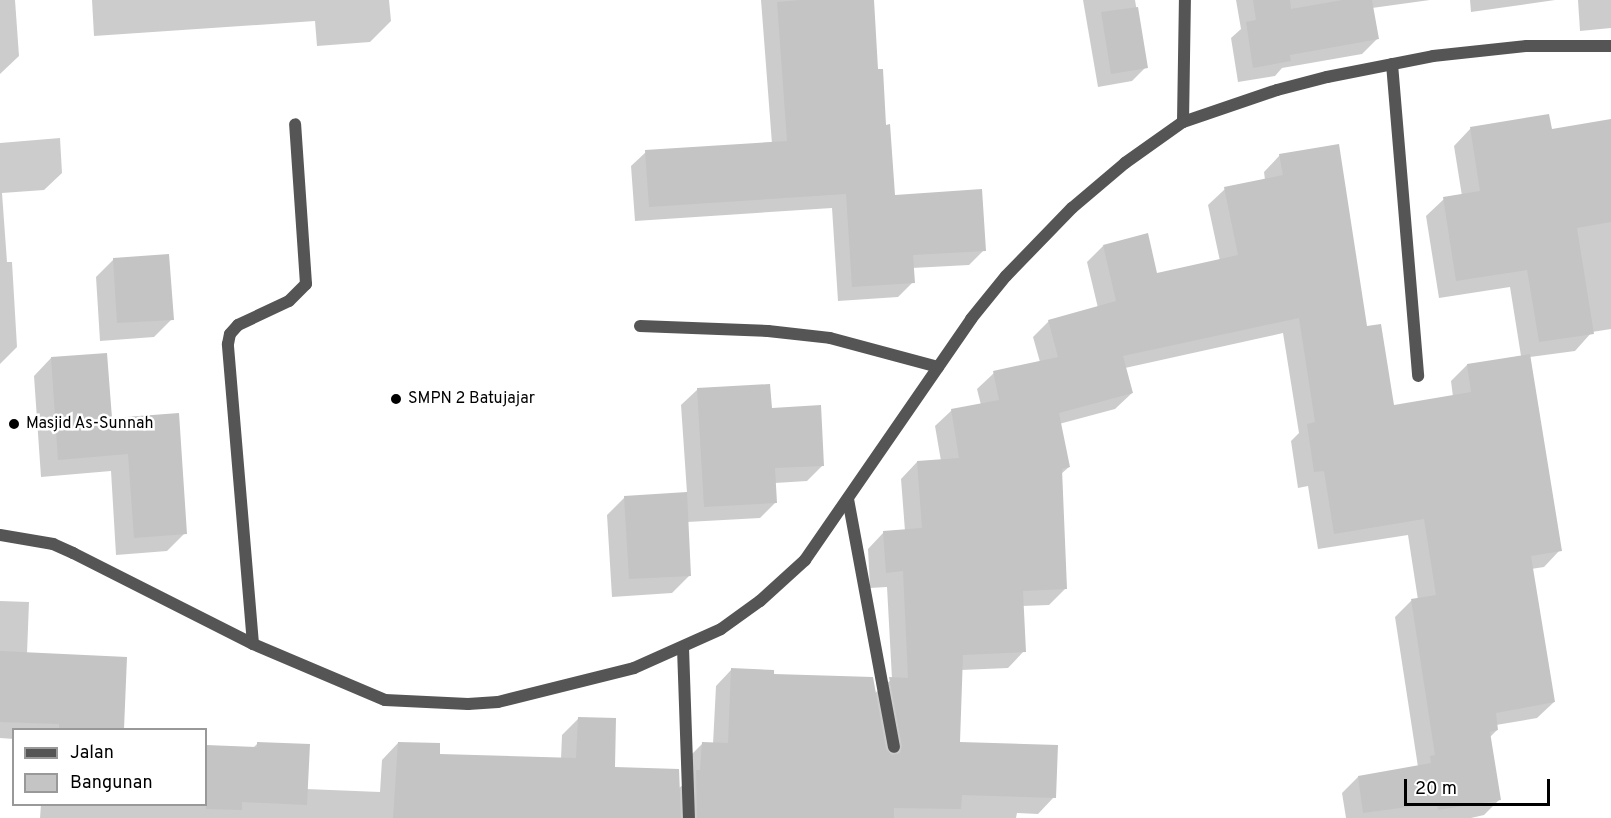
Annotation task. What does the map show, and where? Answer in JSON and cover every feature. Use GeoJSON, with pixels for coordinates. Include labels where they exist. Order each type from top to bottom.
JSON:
{"type":"FeatureCollection","features":[{"type":"Feature","properties":{"kind":"street"},"geometry":{"type":"LineString","coordinates":[[1183,122],[1185,0]]}},
{"type":"Feature","properties":{"kind":"street"},"geometry":{"type":"LineString","coordinates":[[0,535],[53,544],[253,644],[385,700],[468,704],[498,702],[634,668],[721,629],[806,560],[938,367],[1005,276],[1072,208],[1125,163],[1183,122],[1277,90],[1392,64],[1484,48],[1611,46]]}},
{"type":"Feature","properties":{"kind":"street"},"geometry":{"type":"LineString","coordinates":[[1392,64],[1418,376]]}},
{"type":"Feature","properties":{"kind":"street"},"geometry":{"type":"LineString","coordinates":[[253,644],[228,344],[230,334],[238,325],[290,301],[306,284],[296,124]]}},
{"type":"Feature","properties":{"kind":"street"},"geometry":{"type":"LineString","coordinates":[[640,326],[768,331],[830,338],[938,367]]}},
{"type":"Feature","properties":{"kind":"street"},"geometry":{"type":"LineString","coordinates":[[848,499],[894,747]]}},
{"type":"Feature","properties":{"kind":"street"},"geometry":{"type":"LineString","coordinates":[[683,648],[689,818]]}},
{"type":"Feature","properties":{"kind":"building"},"geometry":{"type":"Polygon","coordinates":[[[874,0],[878,69],[883,69],[886,125],[890,124],[895,195],[982,189],[986,251],[913,255],[915,283],[852,287],[846,194],[649,207],[645,150],[787,141],[777,2],[874,0]]]}},
{"type":"Feature","properties":{"kind":"building"},"geometry":{"type":"Polygon","coordinates":[[[1253,0],[1290,0],[1291,9],[1342,0],[1372,0],[1379,39],[1290,55],[1291,61],[1253,68],[1246,22],[1256,20],[1253,0]]]}},
{"type":"Feature","properties":{"kind":"building"},"geometry":{"type":"Polygon","coordinates":[[[1138,7],[1148,68],[1111,74],[1101,12],[1138,7]]]}},
{"type":"Feature","properties":{"kind":"building"},"geometry":{"type":"Polygon","coordinates":[[[1549,114],[1552,129],[1611,119],[1611,222],[1577,228],[1594,334],[1539,342],[1527,270],[1456,281],[1443,197],[1480,191],[1470,127],[1549,114]]]}},
{"type":"Feature","properties":{"kind":"building"},"geometry":{"type":"Polygon","coordinates":[[[1339,144],[1367,326],[1381,324],[1394,405],[1471,392],[1467,364],[1530,354],[1562,551],[1531,556],[1555,702],[1496,713],[1498,730],[1490,732],[1501,800],[1438,810],[1437,803],[1363,813],[1358,776],[1431,763],[1430,756],[1435,755],[1411,599],[1436,595],[1424,519],[1334,534],[1324,471],[1314,472],[1307,424],[1315,422],[1299,318],[1123,356],[1133,393],[1059,413],[1070,467],[1062,469],[1067,589],[1023,591],[1026,652],[963,655],[960,742],[1058,745],[1056,798],[962,795],[961,809],[894,808],[894,818],[697,818],[696,770],[700,770],[702,742],[728,743],[731,668],[774,670],[774,674],[873,677],[886,749],[892,755],[900,753],[902,746],[889,677],[908,678],[903,571],[886,573],[883,531],[922,528],[917,461],[959,458],[951,409],[999,400],[993,371],[1058,357],[1048,320],[1116,301],[1103,245],[1148,233],[1157,273],[1238,255],[1224,187],[1283,175],[1279,154],[1339,144]]]}},
{"type":"Feature","properties":{"kind":"building"},"geometry":{"type":"Polygon","coordinates":[[[169,254],[174,320],[117,323],[113,258],[169,254]]]}},
{"type":"Feature","properties":{"kind":"building"},"geometry":{"type":"Polygon","coordinates":[[[107,353],[112,418],[179,413],[187,534],[134,538],[128,454],[58,460],[51,357],[107,353]]]}},
{"type":"Feature","properties":{"kind":"building"},"geometry":{"type":"Polygon","coordinates":[[[770,384],[772,408],[821,405],[824,466],[775,468],[777,503],[704,507],[697,388],[770,384]]]}},
{"type":"Feature","properties":{"kind":"building"},"geometry":{"type":"Polygon","coordinates":[[[687,492],[691,576],[629,579],[624,496],[687,492]]]}},
{"type":"Feature","properties":{"kind":"building"},"geometry":{"type":"Polygon","coordinates":[[[0,651],[127,657],[124,728],[59,728],[59,724],[0,722],[0,651]]]}},
{"type":"Feature","properties":{"kind":"building"},"geometry":{"type":"Polygon","coordinates":[[[578,717],[616,718],[615,767],[679,769],[681,818],[393,818],[398,742],[440,743],[440,754],[576,758],[578,717]]]}},
{"type":"Feature","properties":{"kind":"building"},"geometry":{"type":"Polygon","coordinates":[[[257,742],[310,744],[307,805],[242,802],[242,810],[206,809],[207,745],[257,747],[257,742]]]}},
{"type":"Feature","properties":{"kind":"place","name":"SMPN 2 Batujajar"},"geometry":{"type":"Point","coordinates":[396,399]}},
{"type":"Feature","properties":{"kind":"place","name":"Masjid As-Sunnah"},"geometry":{"type":"Point","coordinates":[14,424]}}]}
